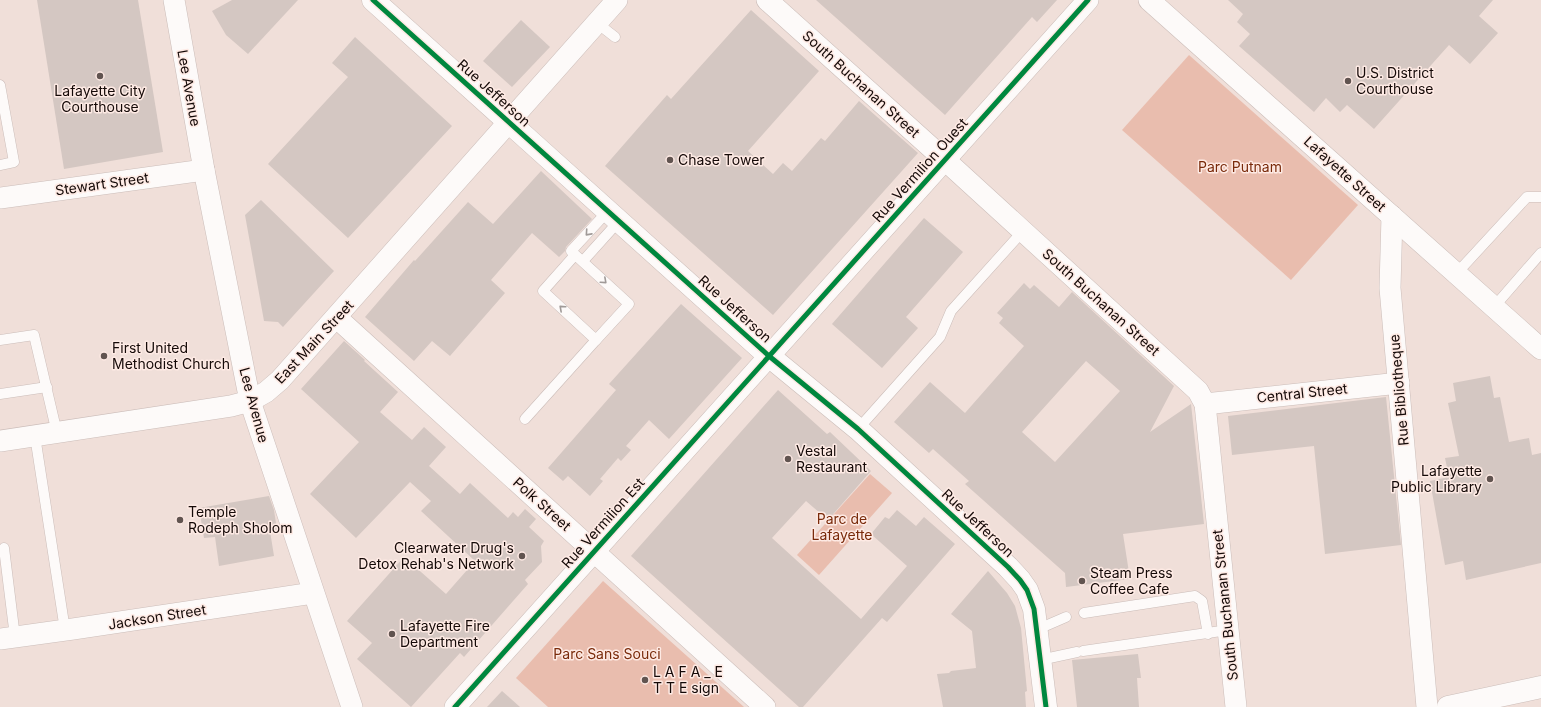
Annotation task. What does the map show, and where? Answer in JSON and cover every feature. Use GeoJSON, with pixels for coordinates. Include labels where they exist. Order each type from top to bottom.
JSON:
{"type":"FeatureCollection","features":[{"type":"Feature","properties":{"kind":"street","name":"Lee Avenue"},"geometry":{"type":"LineString","coordinates":[[174,0],[204,170],[250,401],[352,707]]}},
{"type":"Feature","properties":{"kind":"street","name":"Rue Jefferson"},"geometry":{"type":"LineString","coordinates":[[373,0],[769,356],[858,429],[1008,567],[1027,590],[1034,609],[1046,707]]}},
{"type":"Feature","properties":{"kind":"street","name":"East Main Street"},"geometry":{"type":"LineString","coordinates":[[0,441],[231,406],[250,401],[266,392],[280,380],[337,318],[617,0]]}},
{"type":"Feature","properties":{"kind":"street","name":"South Buchanan Street"},"geometry":{"type":"LineString","coordinates":[[767,0],[1198,391],[1204,404],[1218,632],[1236,707]]}},
{"type":"Feature","properties":{"kind":"street","name":"Rue Vermilion Ouest"},"geometry":{"type":"LineString","coordinates":[[769,356],[1088,0]]}},
{"type":"Feature","properties":{"kind":"street","name":"Lafayette Street"},"geometry":{"type":"LineString","coordinates":[[1149,0],[1541,348]]}},
{"type":"Feature","properties":{"kind":"street","name":"Stewart Street"},"geometry":{"type":"LineString","coordinates":[[0,198],[204,170]]}},
{"type":"Feature","properties":{"kind":"street","name":"Rue Bibliotheque"},"geometry":{"type":"LineString","coordinates":[[1392,216],[1390,288],[1427,707]]}},
{"type":"Feature","properties":{"kind":"street","name":"Polk Street"},"geometry":{"type":"LineString","coordinates":[[337,318],[765,707]]}},
{"type":"Feature","properties":{"kind":"street","name":"Rue Vermilion Est"},"geometry":{"type":"LineString","coordinates":[[456,707],[769,356]]}},
{"type":"Feature","properties":{"kind":"street","name":"Central Street"},"geometry":{"type":"LineString","coordinates":[[1204,404],[1399,382]]}},
{"type":"Feature","properties":{"kind":"street","name":"Jackson Street"},"geometry":{"type":"LineString","coordinates":[[8,638],[313,593]]}},
{"type":"Feature","properties":{"kind":"street"},"geometry":{"type":"LineString","coordinates":[[1448,707],[1541,687]]}},
{"type":"Feature","properties":{"kind":"street"},"geometry":{"type":"LineString","coordinates":[[1476,707],[1495,705],[1509,707]]}},
{"type":"Feature","properties":{"kind":"lane"},"geometry":{"type":"LineString","coordinates":[[597,23],[615,37]]}},
{"type":"Feature","properties":{"kind":"lane"},"geometry":{"type":"LineString","coordinates":[[0,85],[14,162],[0,165]]}},
{"type":"Feature","properties":{"kind":"lane"},"geometry":{"type":"LineString","coordinates":[[1456,274],[1527,197],[1541,197]]}},
{"type":"Feature","properties":{"kind":"lane"},"geometry":{"type":"LineString","coordinates":[[596,340],[543,291],[579,258],[614,216]]}},
{"type":"Feature","properties":{"kind":"lane"},"geometry":{"type":"LineString","coordinates":[[525,419],[629,304],[571,251],[614,216]]}},
{"type":"Feature","properties":{"kind":"lane"},"geometry":{"type":"LineString","coordinates":[[858,429],[940,337],[951,311],[1023,231]]}},
{"type":"Feature","properties":{"kind":"lane"},"geometry":{"type":"LineString","coordinates":[[1494,307],[1541,253]]}},
{"type":"Feature","properties":{"kind":"lane"},"geometry":{"type":"LineString","coordinates":[[0,340],[34,335],[57,433]]}},
{"type":"Feature","properties":{"kind":"lane"},"geometry":{"type":"LineString","coordinates":[[0,394],[47,387]]}},
{"type":"Feature","properties":{"kind":"lane"},"geometry":{"type":"LineString","coordinates":[[35,436],[65,630]]}},
{"type":"Feature","properties":{"kind":"lane"},"geometry":{"type":"LineString","coordinates":[[4,548],[8,638]]}},
{"type":"Feature","properties":{"kind":"lane"},"geometry":{"type":"LineString","coordinates":[[1040,660],[1080,652],[1218,632],[1202,601],[1195,596],[1084,614]]}},
{"type":"Feature","properties":{"kind":"lane"},"geometry":{"type":"LineString","coordinates":[[1036,630],[1066,617]]}},
{"type":"Feature","properties":{"kind":"green space","name":"Parc Putnam"},"geometry":{"type":"Polygon","coordinates":[[[1189,55],[1358,205],[1291,280],[1122,130],[1189,55]]]}},
{"type":"Feature","properties":{"kind":"green space","name":"Parc de Lafayette"},"geometry":{"type":"Polygon","coordinates":[[[870,474],[892,493],[819,575],[797,555],[870,474]]]}},
{"type":"Feature","properties":{"kind":"green space","name":"Parc Sans Souci"},"geometry":{"type":"Polygon","coordinates":[[[603,581],[744,707],[548,707],[516,678],[603,581]]]}},
{"type":"Feature","properties":{"kind":"building","name":"Lafayette City Courthouse"},"geometry":{"type":"Polygon","coordinates":[[[37,0],[138,0],[163,152],[64,169],[37,0]]]}},
{"type":"Feature","properties":{"kind":"building"},"geometry":{"type":"Polygon","coordinates":[[[232,0],[298,0],[248,54],[226,35],[212,11],[232,0]]]}},
{"type":"Feature","properties":{"kind":"building"},"geometry":{"type":"Polygon","coordinates":[[[816,0],[1057,0],[1037,22],[1032,17],[945,115],[816,0]]]}},
{"type":"Feature","properties":{"kind":"building","name":"U.S. District Courthouse"},"geometry":{"type":"Polygon","coordinates":[[[1228,0],[1493,0],[1479,16],[1498,33],[1470,64],[1449,45],[1374,129],[1347,105],[1340,112],[1326,98],[1314,112],[1239,46],[1250,34],[1237,22],[1243,14],[1228,0]]]}},
{"type":"Feature","properties":{"kind":"building"},"geometry":{"type":"Polygon","coordinates":[[[751,10],[819,71],[748,151],[773,174],[783,163],[792,171],[821,138],[825,141],[859,101],[918,153],[773,315],[605,166],[667,95],[671,99],[751,10]]]}},
{"type":"Feature","properties":{"kind":"building"},"geometry":{"type":"Polygon","coordinates":[[[521,20],[550,47],[512,87],[483,61],[521,20]]]}},
{"type":"Feature","properties":{"kind":"building"},"geometry":{"type":"Polygon","coordinates":[[[355,37],[452,126],[348,238],[268,164],[348,77],[332,63],[355,37]]]}},
{"type":"Feature","properties":{"kind":"building"},"geometry":{"type":"Polygon","coordinates":[[[541,171],[592,219],[566,247],[565,251],[559,257],[532,233],[491,280],[505,293],[450,356],[432,341],[414,361],[365,317],[414,260],[415,261],[468,202],[493,224],[541,171]]]}},
{"type":"Feature","properties":{"kind":"building"},"geometry":{"type":"Polygon","coordinates":[[[261,200],[334,271],[283,327],[278,322],[264,321],[245,215],[261,200]]]}},
{"type":"Feature","properties":{"kind":"building"},"geometry":{"type":"Polygon","coordinates":[[[924,218],[963,252],[906,317],[918,328],[882,368],[832,324],[924,218]]]}},
{"type":"Feature","properties":{"kind":"building"},"geometry":{"type":"Polygon","coordinates":[[[1024,283],[1030,289],[1034,285],[1059,307],[1072,292],[1174,386],[1150,432],[1191,404],[1204,524],[1123,534],[1130,579],[1066,587],[1065,573],[965,484],[969,481],[933,449],[929,453],[894,422],[930,382],[965,413],[1024,346],[999,323],[1003,318],[997,313],[1024,283]],[[1086,361],[1022,432],[1055,462],[1120,391],[1086,361]]]}},
{"type":"Feature","properties":{"kind":"building"},"geometry":{"type":"Polygon","coordinates":[[[681,304],[742,358],[669,439],[649,420],[626,446],[631,450],[621,461],[618,458],[600,479],[603,481],[590,496],[568,476],[563,481],[548,468],[616,390],[609,384],[681,304]]]}},
{"type":"Feature","properties":{"kind":"building"},"geometry":{"type":"Polygon","coordinates":[[[344,341],[398,392],[380,412],[412,440],[424,427],[446,447],[429,466],[460,494],[470,483],[508,518],[513,512],[518,517],[525,509],[536,519],[529,527],[544,541],[541,546],[542,562],[525,580],[528,584],[464,657],[460,653],[411,707],[357,659],[372,643],[347,621],[404,557],[446,594],[475,561],[421,511],[431,501],[410,482],[356,538],[310,494],[359,442],[301,389],[344,341]]]}},
{"type":"Feature","properties":{"kind":"building","name":"Lafayette Public Library"},"geometry":{"type":"Polygon","coordinates":[[[1490,376],[1494,398],[1500,397],[1509,442],[1529,438],[1532,455],[1541,453],[1541,563],[1466,580],[1463,561],[1445,565],[1430,481],[1449,477],[1445,458],[1459,456],[1448,403],[1456,401],[1453,383],[1490,376]]]}},
{"type":"Feature","properties":{"kind":"building"},"geometry":{"type":"Polygon","coordinates":[[[778,390],[827,434],[830,432],[871,471],[828,520],[806,501],[772,538],[861,619],[907,566],[871,534],[885,517],[889,519],[897,510],[916,526],[924,517],[955,544],[887,622],[882,618],[803,707],[799,707],[631,556],[778,390]]]}},
{"type":"Feature","properties":{"kind":"building"},"geometry":{"type":"Polygon","coordinates":[[[1386,397],[1401,545],[1325,554],[1314,446],[1232,455],[1228,416],[1386,397]]]}},
{"type":"Feature","properties":{"kind":"building"},"geometry":{"type":"Polygon","coordinates":[[[269,496],[274,510],[277,530],[270,531],[274,556],[219,566],[215,537],[204,538],[199,508],[269,496]]]}},
{"type":"Feature","properties":{"kind":"building"},"geometry":{"type":"Polygon","coordinates":[[[988,571],[1007,593],[1015,606],[1021,628],[1027,691],[1025,692],[1026,707],[943,707],[937,674],[976,668],[972,631],[951,614],[988,571]]]}},
{"type":"Feature","properties":{"kind":"building"},"geometry":{"type":"Polygon","coordinates":[[[1138,654],[1141,678],[1137,678],[1139,707],[1077,707],[1072,660],[1138,654]]]}},
{"type":"Feature","properties":{"kind":"building"},"geometry":{"type":"Polygon","coordinates":[[[502,691],[520,707],[487,707],[502,691]]]}},
{"type":"Feature","properties":{"kind":"cycle path"},"geometry":{"type":"LineString","coordinates":[[373,0],[769,356],[858,429],[1008,567],[1027,590],[1034,609],[1046,707]]}},
{"type":"Feature","properties":{"kind":"cycle path"},"geometry":{"type":"LineString","coordinates":[[455,707],[1088,0]]}},
{"type":"Feature","properties":{"kind":"place","name":"Lafayette City Courthouse"},"geometry":{"type":"Point","coordinates":[100,76]}},
{"type":"Feature","properties":{"kind":"place","name":"U.S. District Courthouse"},"geometry":{"type":"Point","coordinates":[1348,81]}},
{"type":"Feature","properties":{"kind":"place","name":"Chase Tower"},"geometry":{"type":"Point","coordinates":[670,160]}},
{"type":"Feature","properties":{"kind":"place","name":"First United Methodist Church"},"geometry":{"type":"Point","coordinates":[104,356]}},
{"type":"Feature","properties":{"kind":"place","name":"Vestal Restaurant"},"geometry":{"type":"Point","coordinates":[788,459]}},
{"type":"Feature","properties":{"kind":"place","name":"Lafayette Public Library"},"geometry":{"type":"Point","coordinates":[1490,479]}},
{"type":"Feature","properties":{"kind":"place","name":"Temple Rodeph Sholom"},"geometry":{"type":"Point","coordinates":[180,520]}},
{"type":"Feature","properties":{"kind":"place","name":"Clearwater Drug's Detox Rehab's Network"},"geometry":{"type":"Point","coordinates":[522,556]}},
{"type":"Feature","properties":{"kind":"place","name":"Steam Press Coffee Cafe"},"geometry":{"type":"Point","coordinates":[1082,581]}},
{"type":"Feature","properties":{"kind":"place","name":"Lafayette Fire Department"},"geometry":{"type":"Point","coordinates":[392,634]}},
{"type":"Feature","properties":{"kind":"place","name":"L A F A _ E T T E sign"},"geometry":{"type":"Point","coordinates":[645,680]}}]}
